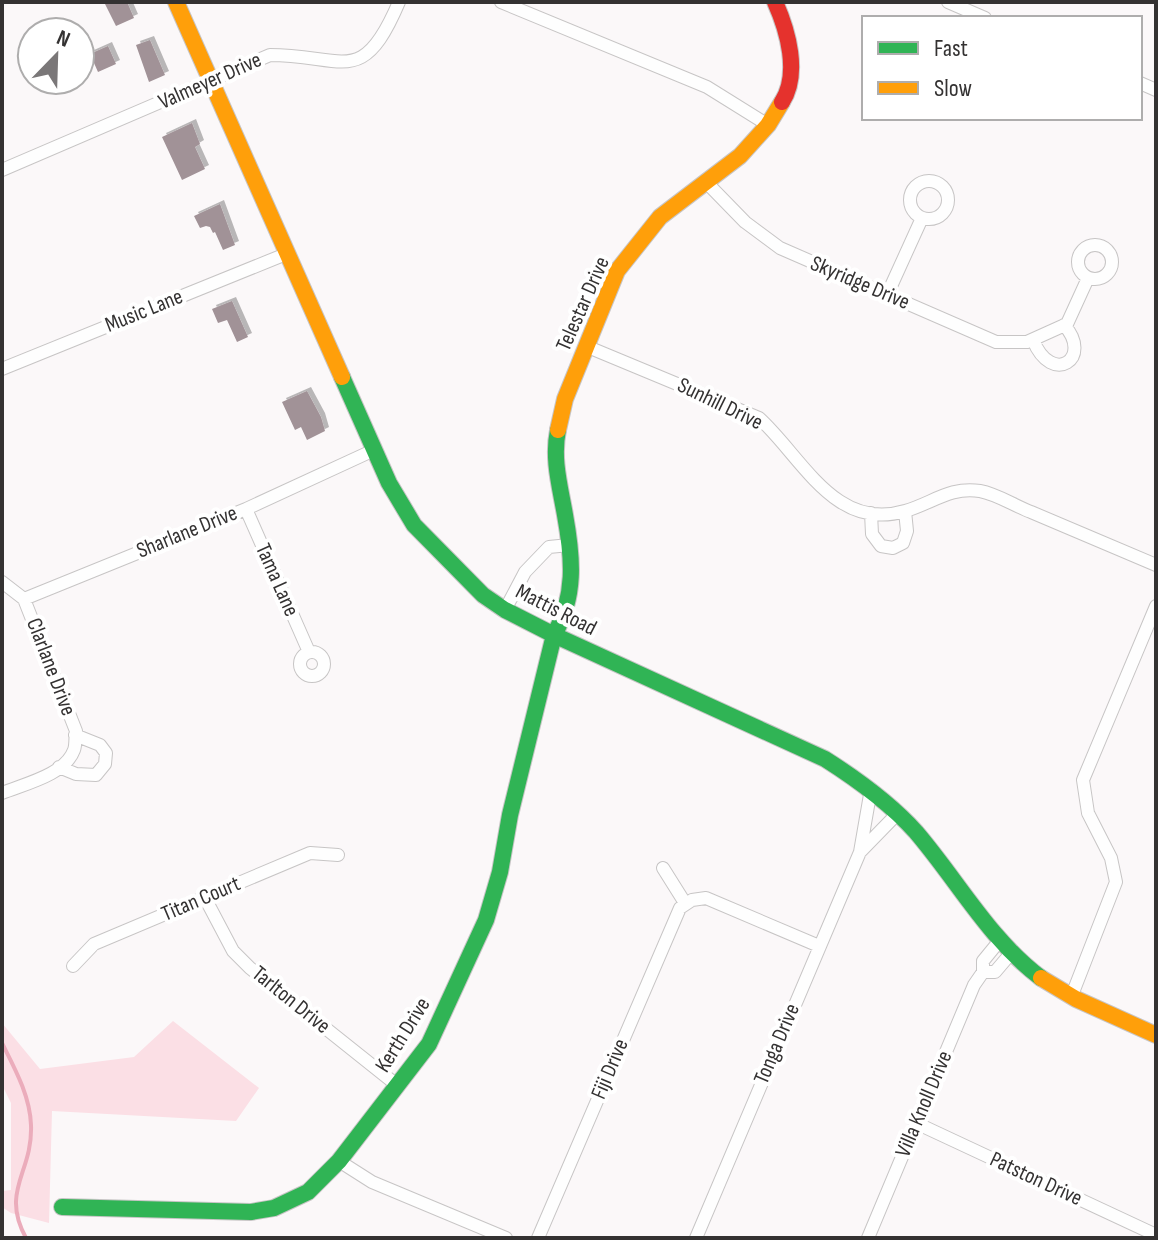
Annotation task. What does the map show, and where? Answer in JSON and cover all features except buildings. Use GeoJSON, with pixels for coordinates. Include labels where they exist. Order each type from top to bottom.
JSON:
{"type":"FeatureCollection","features":[{"type":"Feature","properties":{"kind":"street","name":"Mattis Road"},"geometry":{"type":"LineString","coordinates":[[176,2],[389,483],[414,525],[463,578],[505,610],[825,759],[871,789],[898,813],[1012,952],[1043,979],[1156,1035]]}},
{"type":"Feature","properties":{"kind":"street","name":"Valmeyer Drive"},"geometry":{"type":"LineString","coordinates":[[2,170],[270,55],[344,63],[367,54],[385,35],[399,2]]}},
{"type":"Feature","properties":{"kind":"street"},"geometry":{"type":"LineString","coordinates":[[501,2],[707,87],[768,125]]}},
{"type":"Feature","properties":{"kind":"street","name":"Telestar Drive"},"geometry":{"type":"LineString","coordinates":[[554,635],[565,615],[572,583],[555,445],[565,399],[617,271],[660,217],[740,156],[768,125],[790,90],[786,27],[775,2]]}},
{"type":"Feature","properties":{"kind":"street"},"geometry":{"type":"LineString","coordinates":[[948,2],[980,16]]}},
{"type":"Feature","properties":{"kind":"street","name":"Skyridge Drive"},"geometry":{"type":"LineString","coordinates":[[707,183],[745,222],[780,248],[996,342],[1033,340],[1064,325]]}},
{"type":"Feature","properties":{"kind":"street"},"geometry":{"type":"LineString","coordinates":[[887,295],[922,218]]}},
{"type":"Feature","properties":{"kind":"street","name":"Music Lane"},"geometry":{"type":"LineString","coordinates":[[2,369],[286,254]]}},
{"type":"Feature","properties":{"kind":"street"},"geometry":{"type":"LineString","coordinates":[[1033,340],[1038,353],[1050,364],[1062,366],[1069,362],[1076,348],[1064,325],[1088,278]]}},
{"type":"Feature","properties":{"kind":"street","name":"Sunhill Drive"},"geometry":{"type":"LineString","coordinates":[[588,347],[759,418],[774,431],[827,494],[852,510],[871,513],[905,511],[947,492],[980,491],[1156,565]]}},
{"type":"Feature","properties":{"kind":"street","name":"Sharlane Drive"},"geometry":{"type":"LineString","coordinates":[[24,599],[246,509],[374,450]]}},
{"type":"Feature","properties":{"kind":"street","name":"Tama Lane"},"geometry":{"type":"LineString","coordinates":[[246,509],[309,652]]}},
{"type":"Feature","properties":{"kind":"street"},"geometry":{"type":"LineString","coordinates":[[871,513],[872,534],[881,546],[893,548],[903,543],[907,531],[905,511]]}},
{"type":"Feature","properties":{"kind":"street"},"geometry":{"type":"LineString","coordinates":[[505,610],[525,572],[549,547],[569,545]]}},
{"type":"Feature","properties":{"kind":"street"},"geometry":{"type":"LineString","coordinates":[[2,582],[24,599]]}},
{"type":"Feature","properties":{"kind":"street","name":"Clarlane Drive"},"geometry":{"type":"LineString","coordinates":[[24,599],[75,735],[74,750],[67,762],[59,767]]}},
{"type":"Feature","properties":{"kind":"street"},"geometry":{"type":"LineString","coordinates":[[1072,995],[1116,882],[1111,858],[1088,813],[1083,780],[1156,606]]}},
{"type":"Feature","properties":{"kind":"street","name":"Kerth Drive"},"geometry":{"type":"LineString","coordinates":[[62,1207],[251,1212],[274,1208],[308,1192],[339,1161],[398,1086],[436,1031],[486,920],[500,872],[510,815],[554,635]]}},
{"type":"Feature","properties":{"kind":"street","name":"Clarlane Drive"},"geometry":{"type":"LineString","coordinates":[[59,767],[76,774],[96,775],[105,764],[106,753],[100,745],[75,735]]}},
{"type":"Feature","properties":{"kind":"street"},"geometry":{"type":"LineString","coordinates":[[2,793],[59,767]]}},
{"type":"Feature","properties":{"kind":"street","name":"Tonga Drive"},"geometry":{"type":"LineString","coordinates":[[696,1238],[860,852],[871,789]]}},
{"type":"Feature","properties":{"kind":"street","name":"Tonga Drive"},"geometry":{"type":"LineString","coordinates":[[860,852],[898,813]]}},
{"type":"Feature","properties":{"kind":"street","name":"Titan Court"},"geometry":{"type":"LineString","coordinates":[[73,966],[94,944],[310,853],[338,855]]}},
{"type":"Feature","properties":{"kind":"street"},"geometry":{"type":"LineString","coordinates":[[663,868],[685,903],[706,898],[819,946]]}},
{"type":"Feature","properties":{"kind":"street","name":"Tarlton Drive"},"geometry":{"type":"LineString","coordinates":[[205,898],[233,951],[250,968],[398,1086]]}},
{"type":"Feature","properties":{"kind":"street","name":"Fiji Drive"},"geometry":{"type":"LineString","coordinates":[[538,1238],[675,917],[685,903]]}},
{"type":"Feature","properties":{"kind":"street","name":"Villa Knoll Drive"},"geometry":{"type":"LineString","coordinates":[[868,1238],[974,985],[983,972],[983,961],[1001,939]]}},
{"type":"Feature","properties":{"kind":"street","name":"Villa Knoll Drive"},"geometry":{"type":"LineString","coordinates":[[983,972],[995,972],[1012,952]]}},
{"type":"Feature","properties":{"kind":"street","name":"Patston Drive"},"geometry":{"type":"LineString","coordinates":[[916,1123],[1156,1235]]}},
{"type":"Feature","properties":{"kind":"street"},"geometry":{"type":"LineString","coordinates":[[339,1161],[372,1182],[506,1238]]}},
{"type":"Feature","properties":{"kind":"shaded area"},"geometry":{"type":"Polygon","coordinates":[[[173,1021],[259,1088],[236,1121],[52,1111],[49,1223],[11,1213],[2,1207],[2,1191],[11,1190],[11,1103],[2,1085],[2,1023],[40,1069],[134,1057],[173,1021]]]}},
{"type":"Feature","properties":{"kind":"waterway"},"geometry":{"type":"LineString","coordinates":[[2,1043],[21,1083],[30,1114],[30,1142],[16,1207],[26,1238]]}},
{"type":"Feature","properties":{"kind":"traffic: fast"},"geometry":{"type":"LineString","coordinates":[[342,377],[389,483],[414,525],[483,595],[554,635],[825,759],[849,775],[906,821],[1005,946],[1041,978]]}},
{"type":"Feature","properties":{"kind":"traffic: fast"},"geometry":{"type":"LineString","coordinates":[[62,1207],[251,1212],[274,1208],[308,1192],[339,1161],[429,1044],[486,920],[500,872],[510,815],[554,635],[566,606],[571,577],[570,547],[556,462],[558,430]]}},
{"type":"Feature","properties":{"kind":"traffic: slow"},"geometry":{"type":"LineString","coordinates":[[176,2],[342,377]]}},
{"type":"Feature","properties":{"kind":"traffic: slow"},"geometry":{"type":"LineString","coordinates":[[558,430],[565,399],[617,271],[660,217],[740,156],[768,125],[782,102]]}},
{"type":"Feature","properties":{"kind":"traffic: slow"},"geometry":{"type":"LineString","coordinates":[[1041,978],[1076,999],[1156,1035]]}},
{"type":"Feature","properties":{"kind":"traffic: jam"},"geometry":{"type":"LineString","coordinates":[[775,2],[788,39],[791,66],[782,102]]}}]}
